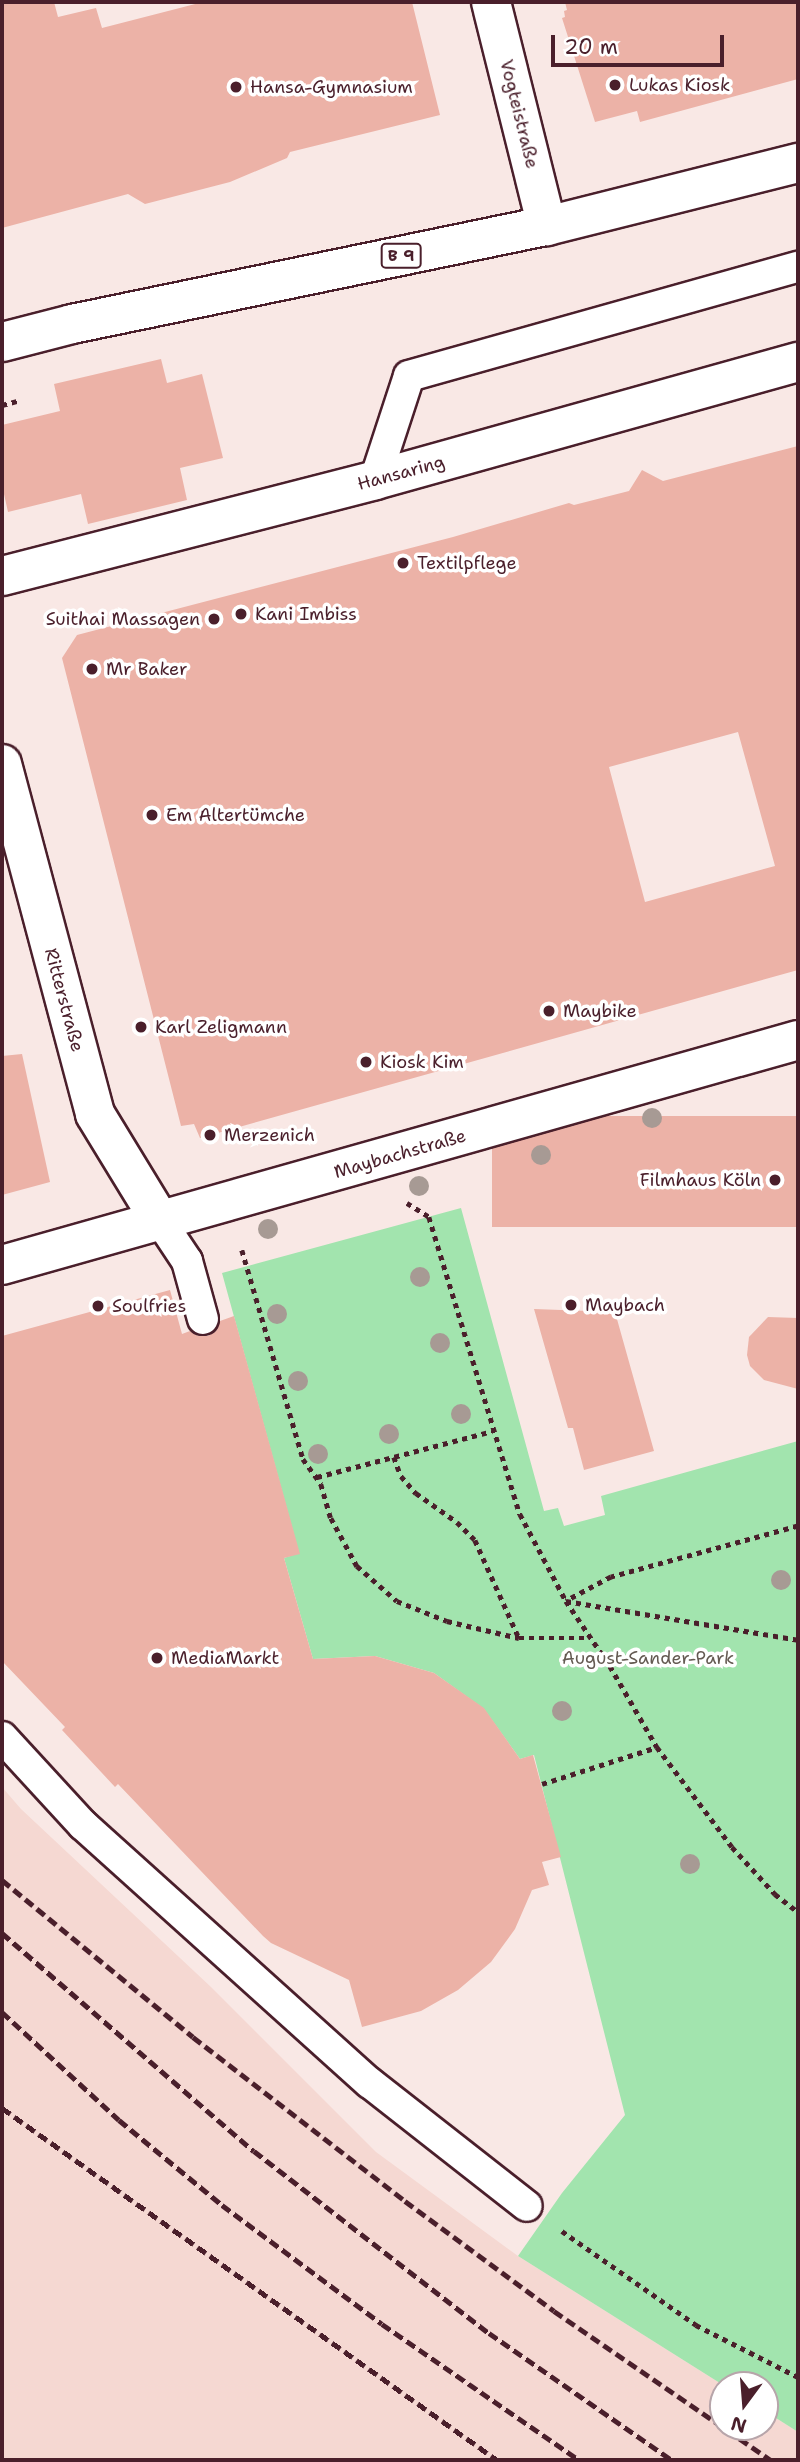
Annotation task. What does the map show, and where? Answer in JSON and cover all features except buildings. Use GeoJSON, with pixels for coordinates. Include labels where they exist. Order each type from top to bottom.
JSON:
{"type":"FeatureCollection","features":[{"type":"Feature","properties":{"kind":"main road","name":"Vogteistraße"},"geometry":{"type":"LineString","coordinates":[[492,2],[547,226]]}},
{"type":"Feature","properties":{"kind":"main road","name":"B 9"},"geometry":{"type":"LineString","coordinates":[[2,342],[72,324],[547,226],[798,163]]}},
{"type":"Feature","properties":{"kind":"main road","name":"Hansaring"},"geometry":{"type":"LineString","coordinates":[[2,576],[375,480],[798,362]]}},
{"type":"Feature","properties":{"kind":"main road","name":"Ritterstraße"},"geometry":{"type":"LineString","coordinates":[[2,764],[95,1114],[161,1222]]}},
{"type":"Feature","properties":{"kind":"main road","name":"Maybachstraße"},"geometry":{"type":"LineString","coordinates":[[2,1265],[798,1040]]}},
{"type":"Feature","properties":{"kind":"lane"},"geometry":{"type":"LineString","coordinates":[[375,480],[409,376],[798,267]]}},
{"type":"Feature","properties":{"kind":"lane"},"geometry":{"type":"LineString","coordinates":[[161,1222],[187,1262],[203,1320]]}},
{"type":"Feature","properties":{"kind":"lane"},"geometry":{"type":"LineString","coordinates":[[2,1737],[83,1825],[360,2074],[527,2206]]}},
{"type":"Feature","properties":{"kind":"path"},"geometry":{"type":"LineString","coordinates":[[2,405],[17,401]]}},
{"type":"Feature","properties":{"kind":"path"},"geometry":{"type":"LineString","coordinates":[[228,1203],[303,1459],[317,1477],[331,1518],[357,1566],[397,1601],[447,1621],[519,1638],[590,1638]]}},
{"type":"Feature","properties":{"kind":"path"},"geometry":{"type":"LineString","coordinates":[[429,1217],[492,1431],[520,1514],[565,1601],[657,1747],[732,1847],[775,1894],[798,1912]]}},
{"type":"Feature","properties":{"kind":"path"},"geometry":{"type":"LineString","coordinates":[[317,1477],[492,1431]]}},
{"type":"Feature","properties":{"kind":"path"},"geometry":{"type":"LineString","coordinates":[[394,1457],[401,1476],[416,1493],[457,1522],[475,1541],[519,1638]]}},
{"type":"Feature","properties":{"kind":"path"},"geometry":{"type":"LineString","coordinates":[[565,1601],[611,1577],[798,1526]]}},
{"type":"Feature","properties":{"kind":"path"},"geometry":{"type":"LineString","coordinates":[[565,1601],[798,1640]]}},
{"type":"Feature","properties":{"kind":"path"},"geometry":{"type":"LineString","coordinates":[[542,1784],[657,1747]]}},
{"type":"Feature","properties":{"kind":"path"},"geometry":{"type":"LineString","coordinates":[[527,2206],[696,2325],[798,2377]]}},
{"type":"Feature","properties":{"kind":"shaded area"},"geometry":{"type":"Polygon","coordinates":[[[2,1787],[21,1809],[211,1987],[376,2152],[518,2256],[709,2376],[709,2441],[779,2441],[779,2420],[798,2432],[798,2460],[2,2460],[2,1787]]]}},
{"type":"Feature","properties":{"kind":"green space","name":"August-Sander-Park"},"geometry":{"type":"Polygon","coordinates":[[[461,1208],[544,1511],[558,1508],[564,1526],[605,1515],[601,1496],[798,1441],[798,2432],[779,2420],[779,2371],[709,2371],[709,2376],[518,2256],[562,2193],[625,2115],[534,1755],[520,1759],[484,1709],[434,1673],[375,1656],[313,1659],[284,1558],[299,1553],[222,1273],[461,1208]]]}},
{"type":"Feature","properties":{"kind":"railway"},"geometry":{"type":"LineString","coordinates":[[2,1880],[193,2037],[405,2201],[554,2311],[771,2460]]}},
{"type":"Feature","properties":{"kind":"railway"},"geometry":{"type":"LineString","coordinates":[[2,1933],[254,2151],[489,2333],[672,2460]]}},
{"type":"Feature","properties":{"kind":"railway"},"geometry":{"type":"LineString","coordinates":[[2,2012],[119,2120],[222,2205],[382,2324],[579,2460]]}},
{"type":"Feature","properties":{"kind":"railway"},"geometry":{"type":"LineString","coordinates":[[2,2108],[497,2460]]}},
{"type":"Feature","properties":{"kind":"place","name":"Lukas Kiosk"},"geometry":{"type":"Point","coordinates":[615,85]}},
{"type":"Feature","properties":{"kind":"place","name":"Hansa-Gymnasium"},"geometry":{"type":"Point","coordinates":[236,87]}},
{"type":"Feature","properties":{"kind":"place","name":"Textilpflege"},"geometry":{"type":"Point","coordinates":[403,563]}},
{"type":"Feature","properties":{"kind":"place","name":"Kani Imbiss"},"geometry":{"type":"Point","coordinates":[241,614]}},
{"type":"Feature","properties":{"kind":"place","name":"Suithai Massagen"},"geometry":{"type":"Point","coordinates":[214,619]}},
{"type":"Feature","properties":{"kind":"place","name":"Mr Baker"},"geometry":{"type":"Point","coordinates":[92,669]}},
{"type":"Feature","properties":{"kind":"place","name":"Em Altertümche"},"geometry":{"type":"Point","coordinates":[152,815]}},
{"type":"Feature","properties":{"kind":"place","name":"Maybike"},"geometry":{"type":"Point","coordinates":[549,1011]}},
{"type":"Feature","properties":{"kind":"place","name":"Karl Zeligmann"},"geometry":{"type":"Point","coordinates":[141,1027]}},
{"type":"Feature","properties":{"kind":"place","name":"Kiosk Kim"},"geometry":{"type":"Point","coordinates":[366,1062]}},
{"type":"Feature","properties":{"kind":"place","name":"Merzenich"},"geometry":{"type":"Point","coordinates":[210,1135]}},
{"type":"Feature","properties":{"kind":"place","name":"Filmhaus Köln"},"geometry":{"type":"Point","coordinates":[775,1180]}},
{"type":"Feature","properties":{"kind":"place","name":"Maybach"},"geometry":{"type":"Point","coordinates":[571,1305]}},
{"type":"Feature","properties":{"kind":"place","name":"Soulfries"},"geometry":{"type":"Point","coordinates":[98,1306]}},
{"type":"Feature","properties":{"kind":"place","name":"MediaMarkt"},"geometry":{"type":"Point","coordinates":[157,1658]}}]}
